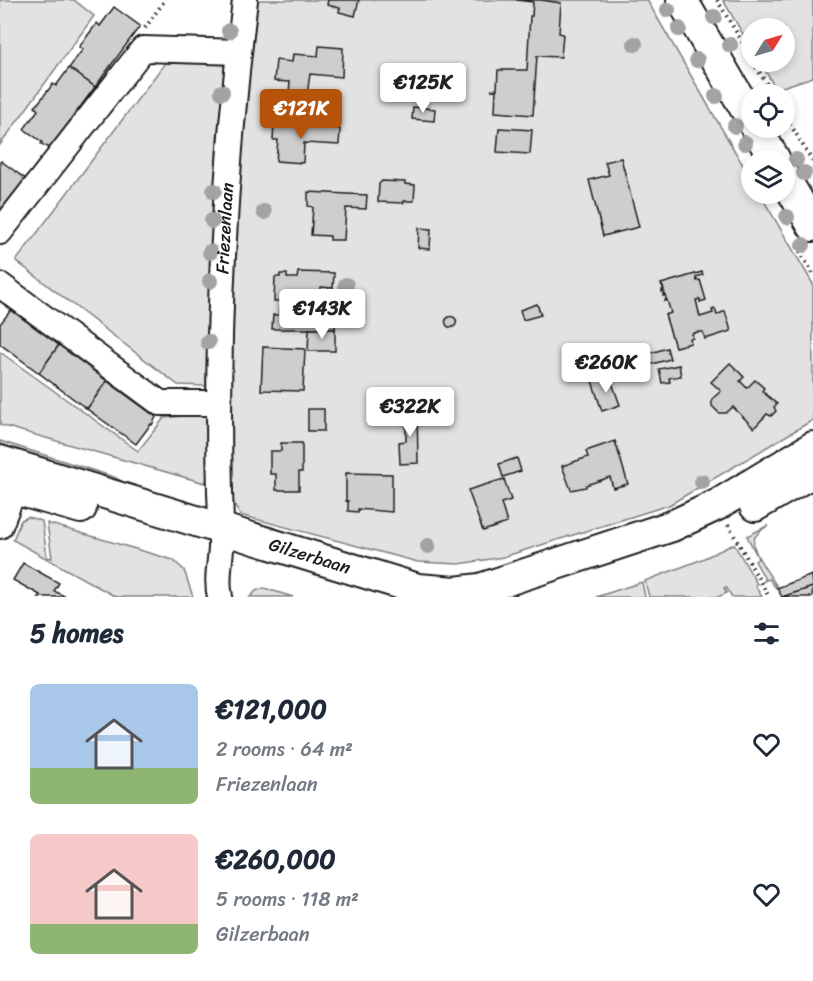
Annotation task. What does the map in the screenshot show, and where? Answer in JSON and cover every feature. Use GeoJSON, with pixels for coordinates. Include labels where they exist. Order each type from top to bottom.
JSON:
{"type":"FeatureCollection","features":[{"type":"Feature","properties":{"kind":"street","name":"Friezenlaan"},"geometry":{"type":"LineString","coordinates":[[220,597],[217,584],[221,540],[218,403],[227,200],[239,52],[246,0]]}},
{"type":"Feature","properties":{"kind":"street"},"geometry":{"type":"LineString","coordinates":[[682,0],[741,101]]}},
{"type":"Feature","properties":{"kind":"street"},"geometry":{"type":"LineString","coordinates":[[0,232],[142,48],[239,52]]}},
{"type":"Feature","properties":{"kind":"street"},"geometry":{"type":"LineString","coordinates":[[795,196],[813,226]]}},
{"type":"Feature","properties":{"kind":"street"},"geometry":{"type":"LineString","coordinates":[[0,285],[160,403],[218,403]]}},
{"type":"Feature","properties":{"kind":"street","name":"Gilzerbaan"},"geometry":{"type":"LineString","coordinates":[[515,591],[717,505],[813,447]]}},
{"type":"Feature","properties":{"kind":"street","name":"Gilzerbaan"},"geometry":{"type":"LineString","coordinates":[[9,476],[221,540],[437,592],[515,591],[672,546],[727,522],[813,472]]}},
{"type":"Feature","properties":{"kind":"street"},"geometry":{"type":"LineString","coordinates":[[0,526],[9,476]]}},
{"type":"Feature","properties":{"kind":"street","name":"Gilzerbaan"},"geometry":{"type":"LineString","coordinates":[[221,540],[374,597]]}},
{"type":"Feature","properties":{"kind":"path"},"geometry":{"type":"LineString","coordinates":[[142,48],[142,32],[165,0]]}},
{"type":"Feature","properties":{"kind":"path"},"geometry":{"type":"LineString","coordinates":[[717,0],[741,41]]}},
{"type":"Feature","properties":{"kind":"path"},"geometry":{"type":"LineString","coordinates":[[795,132],[813,162]]}},
{"type":"Feature","properties":{"kind":"path"},"geometry":{"type":"LineString","coordinates":[[727,522],[769,597]]}},
{"type":"Feature","properties":{"kind":"shaded area"},"geometry":{"type":"Polygon","coordinates":[[[0,0],[74,0],[94,16],[0,145],[0,0]]]}},
{"type":"Feature","properties":{"kind":"shaded area"},"geometry":{"type":"Polygon","coordinates":[[[252,0],[647,0],[741,162],[741,204],[766,204],[813,284],[813,420],[669,505],[503,557],[459,564],[418,562],[240,515],[229,494],[227,438],[238,159],[252,0]]]}},
{"type":"Feature","properties":{"kind":"shaded area"},"geometry":{"type":"Polygon","coordinates":[[[723,0],[813,0],[813,77],[791,84],[773,84],[766,72],[795,72],[795,18],[741,18],[741,31],[723,0]]]}},
{"type":"Feature","properties":{"kind":"shaded area"},"geometry":{"type":"Polygon","coordinates":[[[212,56],[225,67],[217,140],[206,386],[178,385],[16,261],[168,59],[212,56]]]}},
{"type":"Feature","properties":{"kind":"shaded area"},"geometry":{"type":"Polygon","coordinates":[[[0,352],[138,451],[164,418],[207,413],[208,478],[205,483],[0,425],[0,352]]]}},
{"type":"Feature","properties":{"kind":"shaded area"},"geometry":{"type":"Polygon","coordinates":[[[0,441],[114,477],[148,496],[39,464],[0,444],[0,441]]]}},
{"type":"Feature","properties":{"kind":"shaded area"},"geometry":{"type":"Polygon","coordinates":[[[28,517],[42,521],[47,557],[52,558],[47,523],[173,560],[184,570],[193,597],[116,597],[13,540],[21,520],[28,517]]]}},
{"type":"Feature","properties":{"kind":"shaded area"},"geometry":{"type":"Polygon","coordinates":[[[769,525],[757,534],[754,544],[762,564],[778,588],[769,579],[764,581],[755,561],[758,559],[757,556],[747,536],[769,525]]]}},
{"type":"Feature","properties":{"kind":"shaded area"},"geometry":{"type":"Polygon","coordinates":[[[734,544],[762,597],[732,597],[726,587],[724,588],[727,593],[718,597],[649,597],[645,581],[734,544]]]}},
{"type":"Feature","properties":{"kind":"shaded area"},"geometry":{"type":"Polygon","coordinates":[[[642,582],[645,597],[596,597],[642,582]]]}},
{"type":"Feature","properties":{"kind":"shaded area"},"geometry":{"type":"Polygon","coordinates":[[[264,588],[293,597],[250,597],[256,591],[264,588]]]}},
{"type":"Feature","properties":{"kind":"building"},"geometry":{"type":"Polygon","coordinates":[[[328,0],[359,0],[355,16],[339,12],[340,8],[327,5],[328,0]]]}},
{"type":"Feature","properties":{"kind":"building"},"geometry":{"type":"Polygon","coordinates":[[[516,0],[561,3],[559,33],[563,34],[561,57],[537,56],[533,115],[495,112],[496,90],[491,90],[497,89],[498,70],[527,70],[533,2],[516,0]]]}},
{"type":"Feature","properties":{"kind":"building"},"geometry":{"type":"Polygon","coordinates":[[[114,7],[140,26],[95,87],[69,68],[83,49],[79,47],[97,23],[100,26],[114,7]]]}},
{"type":"Feature","properties":{"kind":"building"},"geometry":{"type":"Polygon","coordinates":[[[319,46],[343,48],[342,77],[310,74],[307,95],[289,93],[290,82],[274,81],[276,60],[292,62],[293,54],[318,56],[319,46]]]}},
{"type":"Feature","properties":{"kind":"building"},"geometry":{"type":"Polygon","coordinates":[[[69,68],[95,87],[50,148],[41,144],[42,142],[24,129],[38,110],[35,107],[53,84],[56,86],[69,68]]]}},
{"type":"Feature","properties":{"kind":"building"},"geometry":{"type":"Polygon","coordinates":[[[413,107],[435,109],[434,121],[412,119],[413,107]]]}},
{"type":"Feature","properties":{"kind":"building"},"geometry":{"type":"Polygon","coordinates":[[[274,124],[340,129],[339,145],[304,143],[303,163],[276,161],[278,140],[273,140],[274,124]]]}},
{"type":"Feature","properties":{"kind":"building"},"geometry":{"type":"Polygon","coordinates":[[[499,128],[532,130],[530,154],[497,152],[499,128]]]}},
{"type":"Feature","properties":{"kind":"building"},"geometry":{"type":"Polygon","coordinates":[[[621,158],[639,227],[603,236],[589,180],[609,175],[605,162],[621,158]]]}},
{"type":"Feature","properties":{"kind":"building"},"geometry":{"type":"Polygon","coordinates":[[[0,162],[27,180],[0,216],[0,162]]]}},
{"type":"Feature","properties":{"kind":"building"},"geometry":{"type":"Polygon","coordinates":[[[382,181],[415,185],[414,201],[378,202],[379,184],[382,181]]]}},
{"type":"Feature","properties":{"kind":"building"},"geometry":{"type":"Polygon","coordinates":[[[308,192],[367,195],[366,209],[346,208],[344,240],[330,240],[330,236],[311,235],[313,207],[308,206],[308,192]]]}},
{"type":"Feature","properties":{"kind":"building"},"geometry":{"type":"Polygon","coordinates":[[[419,228],[431,229],[430,249],[418,248],[419,228]]]}},
{"type":"Feature","properties":{"kind":"building"},"geometry":{"type":"Polygon","coordinates":[[[298,272],[334,273],[333,288],[321,287],[320,303],[297,303],[296,301],[295,315],[335,316],[335,329],[272,329],[273,315],[279,315],[280,301],[274,301],[275,277],[287,274],[287,278],[297,278],[298,272]]]}},
{"type":"Feature","properties":{"kind":"building"},"geometry":{"type":"Polygon","coordinates":[[[702,272],[703,275],[696,277],[697,281],[700,280],[706,300],[700,302],[700,299],[696,300],[700,317],[713,313],[712,310],[715,309],[717,315],[725,311],[731,331],[705,339],[703,332],[697,332],[692,334],[691,343],[675,347],[665,315],[671,313],[667,300],[665,301],[665,295],[663,296],[665,294],[664,291],[662,292],[664,289],[661,284],[702,272]]]}},
{"type":"Feature","properties":{"kind":"building"},"geometry":{"type":"Polygon","coordinates":[[[537,304],[541,315],[523,320],[520,310],[537,304]]]}},
{"type":"Feature","properties":{"kind":"building"},"geometry":{"type":"Polygon","coordinates":[[[11,310],[59,345],[39,373],[0,344],[0,324],[11,310]]]}},
{"type":"Feature","properties":{"kind":"building"},"geometry":{"type":"Polygon","coordinates":[[[451,317],[455,318],[455,326],[451,327],[447,326],[446,322],[447,318],[451,317]]]}},
{"type":"Feature","properties":{"kind":"building"},"geometry":{"type":"Polygon","coordinates":[[[309,329],[335,329],[335,351],[308,351],[309,329]]]}},
{"type":"Feature","properties":{"kind":"building"},"geometry":{"type":"Polygon","coordinates":[[[59,345],[107,381],[87,409],[39,373],[59,345]]]}},
{"type":"Feature","properties":{"kind":"building"},"geometry":{"type":"Polygon","coordinates":[[[263,347],[305,349],[303,391],[261,390],[263,347]]]}},
{"type":"Feature","properties":{"kind":"building"},"geometry":{"type":"Polygon","coordinates":[[[667,348],[670,359],[642,367],[638,357],[667,348]]]}},
{"type":"Feature","properties":{"kind":"building"},"geometry":{"type":"Polygon","coordinates":[[[730,363],[744,377],[740,381],[747,388],[755,380],[764,388],[762,391],[777,404],[774,407],[776,411],[771,416],[767,414],[754,428],[733,407],[726,413],[719,413],[712,406],[712,399],[721,391],[711,382],[730,363]]]}},
{"type":"Feature","properties":{"kind":"building"},"geometry":{"type":"Polygon","coordinates":[[[679,365],[681,376],[669,378],[670,382],[662,383],[659,369],[679,365]]]}},
{"type":"Feature","properties":{"kind":"building"},"geometry":{"type":"Polygon","coordinates":[[[610,377],[620,405],[602,411],[592,381],[610,377]]]}},
{"type":"Feature","properties":{"kind":"building"},"geometry":{"type":"Polygon","coordinates":[[[107,381],[156,417],[136,444],[87,409],[107,381]]]}},
{"type":"Feature","properties":{"kind":"building"},"geometry":{"type":"Polygon","coordinates":[[[406,406],[417,406],[418,463],[400,464],[399,442],[406,441],[406,406]]]}},
{"type":"Feature","properties":{"kind":"building"},"geometry":{"type":"Polygon","coordinates":[[[308,409],[324,409],[324,431],[308,431],[308,409]]]}},
{"type":"Feature","properties":{"kind":"building"},"geometry":{"type":"Polygon","coordinates":[[[615,441],[628,484],[613,488],[610,477],[586,485],[586,487],[571,490],[562,466],[588,457],[586,451],[615,441]]]}},
{"type":"Feature","properties":{"kind":"building"},"geometry":{"type":"Polygon","coordinates":[[[281,443],[302,443],[302,472],[299,472],[299,490],[276,490],[276,474],[270,474],[270,451],[281,451],[281,443]]]}},
{"type":"Feature","properties":{"kind":"building"},"geometry":{"type":"Polygon","coordinates":[[[517,458],[521,471],[503,477],[499,464],[517,458]]]}},
{"type":"Feature","properties":{"kind":"building"},"geometry":{"type":"Polygon","coordinates":[[[346,473],[392,474],[392,512],[358,509],[358,512],[348,511],[346,473]]]}},
{"type":"Feature","properties":{"kind":"building"},"geometry":{"type":"Polygon","coordinates":[[[504,479],[511,500],[501,503],[507,523],[483,531],[468,490],[504,479]]]}},
{"type":"Feature","properties":{"kind":"building"},"geometry":{"type":"Polygon","coordinates":[[[23,563],[59,583],[54,591],[66,597],[38,597],[40,595],[13,580],[23,563]]]}},
{"type":"Feature","properties":{"kind":"building"},"geometry":{"type":"Polygon","coordinates":[[[812,575],[813,587],[782,597],[777,588],[812,575]]]}},
{"type":"Feature","properties":{"kind":"building"},"geometry":{"type":"Polygon","coordinates":[[[813,587],[812,597],[782,597],[813,587]]]}}]}
